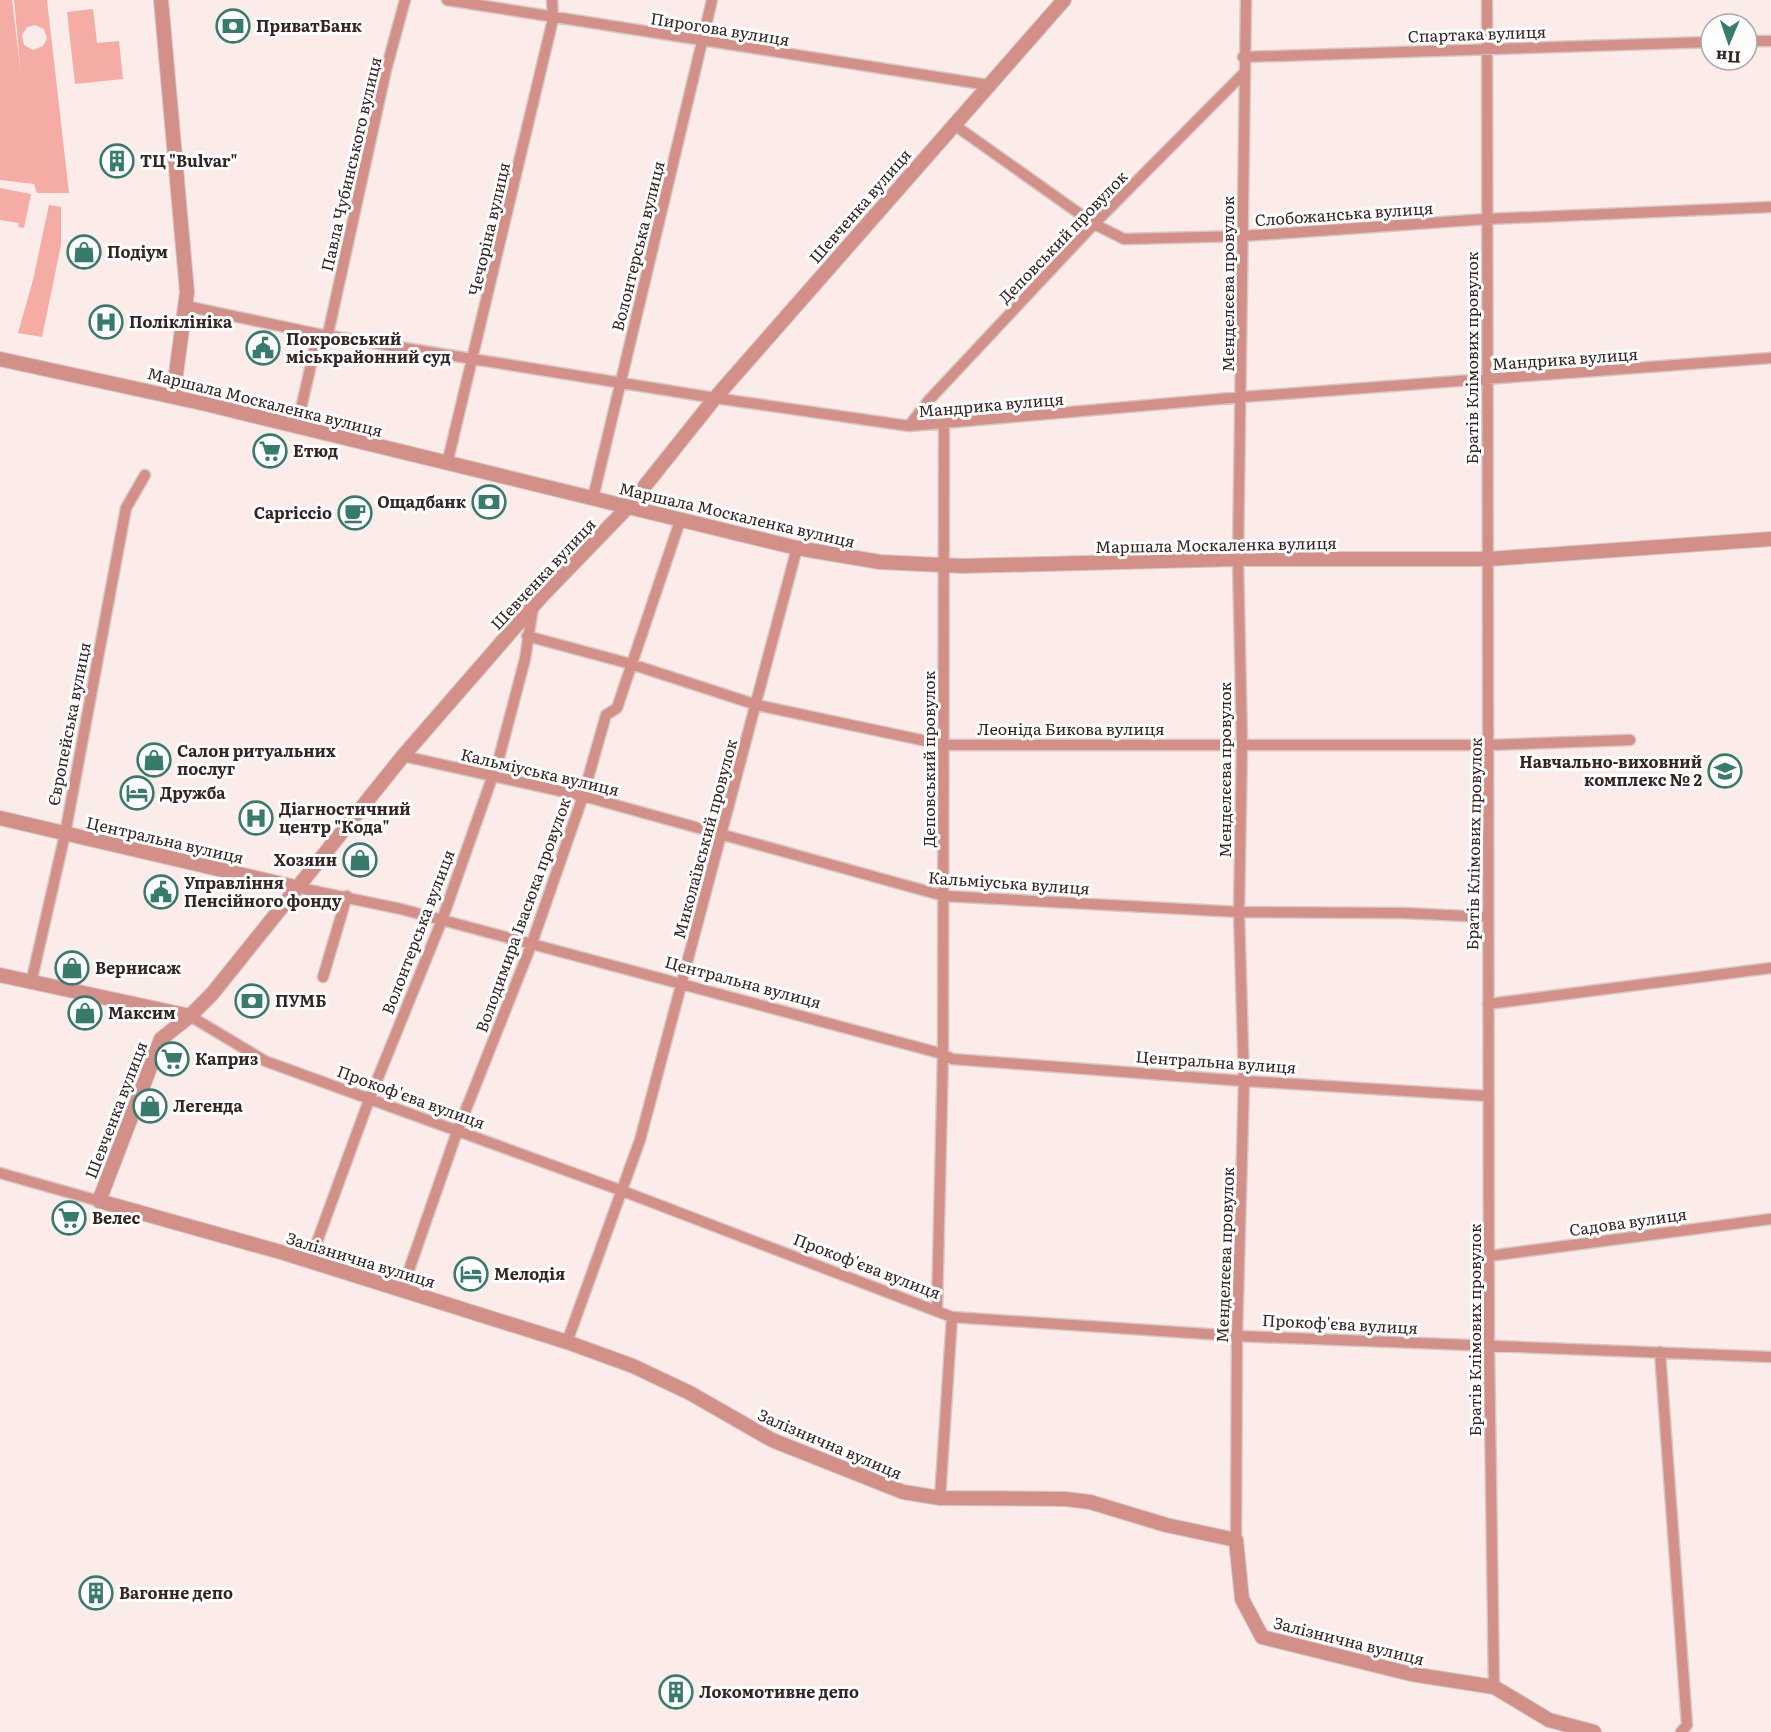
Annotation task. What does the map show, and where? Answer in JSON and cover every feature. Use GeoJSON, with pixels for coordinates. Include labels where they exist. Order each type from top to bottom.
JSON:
{"type":"FeatureCollection","features":[{"type":"Feature","properties":{"kind":"street"},"geometry":{"type":"LineString","coordinates":[[161,0],[186,269],[186,306],[173,396]]}},
{"type":"Feature","properties":{"kind":"street","name":"Павла Чубинського вулиця"},"geometry":{"type":"LineString","coordinates":[[297,426],[323,334],[405,0]]}},
{"type":"Feature","properties":{"kind":"street","name":"Пирогова вулиця"},"geometry":{"type":"LineString","coordinates":[[447,0],[553,19],[988,85]]}},
{"type":"Feature","properties":{"kind":"street","name":"Чечоріна вулиця"},"geometry":{"type":"LineString","coordinates":[[447,464],[553,19],[552,0]]}},
{"type":"Feature","properties":{"kind":"street","name":"Волонтерська вулиця"},"geometry":{"type":"LineString","coordinates":[[593,498],[704,42],[712,0]]}},
{"type":"Feature","properties":{"kind":"street","name":"Шевченка вулиця"},"geometry":{"type":"LineString","coordinates":[[99,1201],[153,1054],[161,1039],[190,1016],[212,994],[403,756],[533,607],[628,507],[715,398],[1064,0]]}},
{"type":"Feature","properties":{"kind":"street","name":"Менделєєва провулок"},"geometry":{"type":"LineString","coordinates":[[1236,1540],[1237,1336],[1244,1082],[1239,912],[1242,744],[1238,560],[1242,397],[1243,57],[1246,0]]}},
{"type":"Feature","properties":{"kind":"street","name":"Братів Клімових провулок"},"geometry":{"type":"LineString","coordinates":[[1487,0],[1490,745],[1487,917],[1489,1348],[1494,1687]]}},
{"type":"Feature","properties":{"kind":"street","name":"Спартака вулиця"},"geometry":{"type":"LineString","coordinates":[[1243,57],[1699,42]]}},
{"type":"Feature","properties":{"kind":"street","name":"Деповський провулок"},"geometry":{"type":"LineString","coordinates":[[909,426],[929,400],[1094,224],[1244,73]]}},
{"type":"Feature","properties":{"kind":"street","name":"Слобожанська вулиця"},"geometry":{"type":"LineString","coordinates":[[953,124],[1094,224],[1124,239],[1243,236],[1487,219],[1771,207]]}},
{"type":"Feature","properties":{"kind":"street","name":"Мандрика вулиця"},"geometry":{"type":"LineString","coordinates":[[186,306],[323,334],[715,398],[909,426],[944,425],[1242,397],[1771,358]]}},
{"type":"Feature","properties":{"kind":"street","name":"Маршала Москаленка вулиця"},"geometry":{"type":"LineString","coordinates":[[0,359],[173,396],[797,548],[880,562],[944,566],[1238,560],[1489,559],[1771,539]]}},
{"type":"Feature","properties":{"kind":"street","name":"Деповський провулок"},"geometry":{"type":"LineString","coordinates":[[937,1309],[943,1054],[944,425]]}},
{"type":"Feature","properties":{"kind":"street","name":"Європейська вулиця"},"geometry":{"type":"LineString","coordinates":[[31,983],[65,834],[126,508],[145,475]]}},
{"type":"Feature","properties":{"kind":"street","name":"Володимира Івасюка провулок"},"geometry":{"type":"LineString","coordinates":[[402,1290],[457,1132],[532,943],[583,796],[606,715],[617,708],[681,518]]}},
{"type":"Feature","properties":{"kind":"street","name":"Миколаївський провулок"},"geometry":{"type":"LineString","coordinates":[[567,1342],[620,1190],[640,1140],[680,982],[724,833],[797,548]]}},
{"type":"Feature","properties":{"kind":"street","name":"Волонтерська вулиця"},"geometry":{"type":"LineString","coordinates":[[310,1261],[369,1100],[441,920],[492,777],[525,658],[533,607]]}},
{"type":"Feature","properties":{"kind":"street","name":"Леоніда Бикова вулиця"},"geometry":{"type":"LineString","coordinates":[[527,636],[631,664],[757,705],[945,744],[1490,745],[1630,740]]}},
{"type":"Feature","properties":{"kind":"street","name":"Кальміуська вулиця"},"geometry":{"type":"LineString","coordinates":[[403,756],[583,796],[724,833],[944,896],[1239,912],[1403,913],[1487,917]]}},
{"type":"Feature","properties":{"kind":"street","name":"Центральна вулиця"},"geometry":{"type":"LineString","coordinates":[[0,818],[296,887],[347,896],[680,982],[943,1054],[952,1059],[1244,1082],[1488,1096]]}},
{"type":"Feature","properties":{"kind":"street"},"geometry":{"type":"LineString","coordinates":[[323,977],[347,896]]}},
{"type":"Feature","properties":{"kind":"street"},"geometry":{"type":"LineString","coordinates":[[1488,1004],[1771,968]]}},
{"type":"Feature","properties":{"kind":"street","name":"Прокоф'єва вулиця"},"geometry":{"type":"LineString","coordinates":[[0,975],[190,1016],[265,1061],[620,1190],[937,1309],[952,1317],[1237,1336],[1489,1348],[1771,1357]]}},
{"type":"Feature","properties":{"kind":"street","name":"Залізнична вулиця"},"geometry":{"type":"LineString","coordinates":[[0,1173],[310,1261],[567,1342],[633,1366],[690,1393],[772,1440],[903,1492],[940,1498],[1082,1501],[1166,1525],[1236,1540],[1242,1599],[1262,1637],[1411,1674],[1494,1687],[1549,1720],[1594,1732]]}},
{"type":"Feature","properties":{"kind":"street","name":"Садова вулиця"},"geometry":{"type":"LineString","coordinates":[[1490,1256],[1771,1219]]}},
{"type":"Feature","properties":{"kind":"street"},"geometry":{"type":"LineString","coordinates":[[940,1498],[952,1317]]}},
{"type":"Feature","properties":{"kind":"street"},"geometry":{"type":"LineString","coordinates":[[1660,1352],[1687,1725],[1681,1732]]}},
{"type":"Feature","properties":{"kind":"shaded area"},"geometry":{"type":"Polygon","coordinates":[[[0,0],[12,0],[21,74],[14,0],[47,0],[69,193],[37,193],[34,184],[0,180],[0,0]],[[35,25],[27,27],[22,35],[24,45],[33,50],[43,46],[47,38],[44,29],[35,25]]]}},
{"type":"Feature","properties":{"kind":"shaded area"},"geometry":{"type":"Polygon","coordinates":[[[93,9],[97,43],[119,41],[123,79],[75,84],[67,12],[93,9]]]}},
{"type":"Feature","properties":{"kind":"shaded area"},"geometry":{"type":"Polygon","coordinates":[[[0,188],[31,194],[24,228],[18,227],[19,223],[0,220],[0,188]]]}},
{"type":"Feature","properties":{"kind":"shaded area"},"geometry":{"type":"Polygon","coordinates":[[[49,205],[61,207],[61,245],[42,337],[18,333],[33,280],[49,205]]]}},
{"type":"Feature","properties":{"kind":"place","name":"ПриватБанк"},"geometry":{"type":"Point","coordinates":[233,26]}},
{"type":"Feature","properties":{"kind":"place","name":"ТЦ \"Bulvar\""},"geometry":{"type":"Point","coordinates":[117,161]}},
{"type":"Feature","properties":{"kind":"place","name":"Подіум"},"geometry":{"type":"Point","coordinates":[84,252]}},
{"type":"Feature","properties":{"kind":"place","name":"Поліклініка"},"geometry":{"type":"Point","coordinates":[106,322]}},
{"type":"Feature","properties":{"kind":"place","name":"Покровський міськрайонний суд"},"geometry":{"type":"Point","coordinates":[263,348]}},
{"type":"Feature","properties":{"kind":"place","name":"Етюд"},"geometry":{"type":"Point","coordinates":[270,451]}},
{"type":"Feature","properties":{"kind":"place","name":"Ощадбанк"},"geometry":{"type":"Point","coordinates":[489,502]}},
{"type":"Feature","properties":{"kind":"place","name":"Capriccio"},"geometry":{"type":"Point","coordinates":[355,513]}},
{"type":"Feature","properties":{"kind":"place","name":"Салон ритуальних послуг"},"geometry":{"type":"Point","coordinates":[154,760]}},
{"type":"Feature","properties":{"kind":"place","name":"Навчально-виховний комплекс № 2"},"geometry":{"type":"Point","coordinates":[1725,771]}},
{"type":"Feature","properties":{"kind":"place","name":"Дружба"},"geometry":{"type":"Point","coordinates":[137,793]}},
{"type":"Feature","properties":{"kind":"place","name":"Діагностичний центр \"Кода\""},"geometry":{"type":"Point","coordinates":[256,818]}},
{"type":"Feature","properties":{"kind":"place","name":"Хозяин"},"geometry":{"type":"Point","coordinates":[360,860]}},
{"type":"Feature","properties":{"kind":"place","name":"Управління Пенсійного фонду"},"geometry":{"type":"Point","coordinates":[161,892]}},
{"type":"Feature","properties":{"kind":"place","name":"Вернисаж"},"geometry":{"type":"Point","coordinates":[72,968]}},
{"type":"Feature","properties":{"kind":"place","name":"ПУМБ"},"geometry":{"type":"Point","coordinates":[252,1001]}},
{"type":"Feature","properties":{"kind":"place","name":"Максим"},"geometry":{"type":"Point","coordinates":[85,1013]}},
{"type":"Feature","properties":{"kind":"place","name":"Каприз"},"geometry":{"type":"Point","coordinates":[172,1059]}},
{"type":"Feature","properties":{"kind":"place","name":"Легенда"},"geometry":{"type":"Point","coordinates":[150,1106]}},
{"type":"Feature","properties":{"kind":"place","name":"Велес"},"geometry":{"type":"Point","coordinates":[69,1218]}},
{"type":"Feature","properties":{"kind":"place","name":"Мелодія"},"geometry":{"type":"Point","coordinates":[471,1274]}},
{"type":"Feature","properties":{"kind":"place","name":"Вагонне депо"},"geometry":{"type":"Point","coordinates":[96,1593]}},
{"type":"Feature","properties":{"kind":"place","name":"Локомотивне депо"},"geometry":{"type":"Point","coordinates":[676,1692]}}]}
